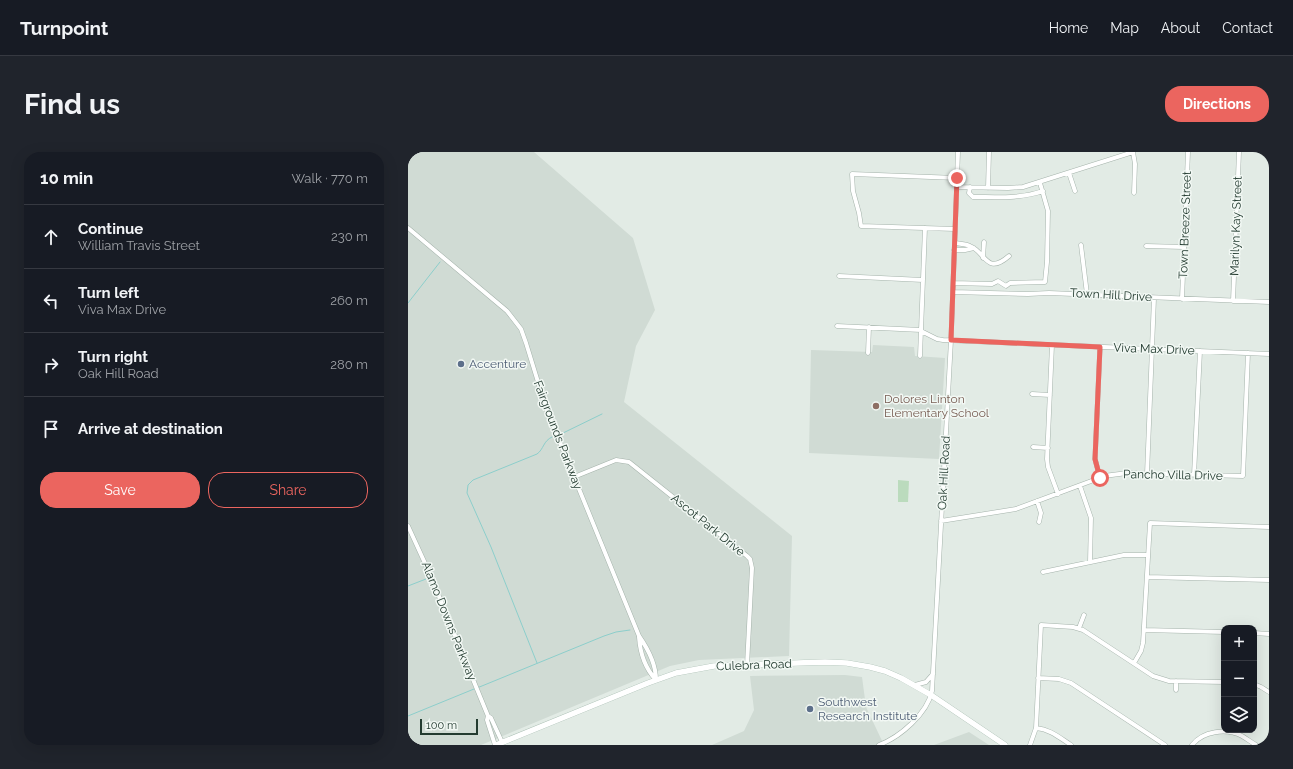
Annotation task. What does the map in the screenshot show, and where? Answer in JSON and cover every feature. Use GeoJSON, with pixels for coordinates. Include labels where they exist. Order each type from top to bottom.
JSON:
{"type":"FeatureCollection","features":[{"type":"Feature","properties":{"kind":"main road","name":"Culebra Road"},"geometry":{"type":"LineString","coordinates":[[496,745],[676,673],[714,666],[825,662],[847,663],[885,671],[932,695],[1005,745]]}},
{"type":"Feature","properties":{"kind":"street","name":"Oak Hill Road"},"geometry":{"type":"LineString","coordinates":[[932,695],[951,340],[958,152]]}},
{"type":"Feature","properties":{"kind":"street"},"geometry":{"type":"LineString","coordinates":[[988,188],[989,152]]}},
{"type":"Feature","properties":{"kind":"street"},"geometry":{"type":"LineString","coordinates":[[957,187],[1023,187],[1133,152],[1135,164],[1134,193]]}},
{"type":"Feature","properties":{"kind":"street","name":"Town Breeze Street"},"geometry":{"type":"LineString","coordinates":[[1182,299],[1188,152]]}},
{"type":"Feature","properties":{"kind":"street","name":"Marilyn Kay Street"},"geometry":{"type":"LineString","coordinates":[[1233,301],[1239,152]]}},
{"type":"Feature","properties":{"kind":"street"},"geometry":{"type":"LineString","coordinates":[[1069,173],[1075,191]]}},
{"type":"Feature","properties":{"kind":"street"},"geometry":{"type":"LineString","coordinates":[[955,229],[861,226],[853,191],[852,174],[957,178]]}},
{"type":"Feature","properties":{"kind":"street"},"geometry":{"type":"LineString","coordinates":[[953,283],[992,284],[998,281],[1006,286],[1010,283],[1045,282],[1048,211],[1040,182]]}},
{"type":"Feature","properties":{"kind":"street"},"geometry":{"type":"LineString","coordinates":[[970,187],[969,193],[973,197],[1010,198],[1035,194],[1043,191]]}},
{"type":"Feature","properties":{"kind":"street","name":"Fairgrounds Parkway"},"geometry":{"type":"LineString","coordinates":[[408,228],[507,312],[517,323],[526,343],[546,408],[639,636],[645,645],[656,670],[656,680]]}},
{"type":"Feature","properties":{"kind":"street"},"geometry":{"type":"LineString","coordinates":[[920,356],[925,228]]}},
{"type":"Feature","properties":{"kind":"street"},"geometry":{"type":"LineString","coordinates":[[983,258],[984,242]]}},
{"type":"Feature","properties":{"kind":"street"},"geometry":{"type":"LineString","coordinates":[[955,243],[970,245],[989,263],[1003,262],[1008,256]]}},
{"type":"Feature","properties":{"kind":"street"},"geometry":{"type":"LineString","coordinates":[[1081,245],[1087,294]]}},
{"type":"Feature","properties":{"kind":"street"},"geometry":{"type":"LineString","coordinates":[[1146,246],[1184,247]]}},
{"type":"Feature","properties":{"kind":"street"},"geometry":{"type":"LineString","coordinates":[[954,250],[974,248]]}},
{"type":"Feature","properties":{"kind":"street"},"geometry":{"type":"LineString","coordinates":[[839,276],[923,280]]}},
{"type":"Feature","properties":{"kind":"street","name":"Town Hill Drive"},"geometry":{"type":"LineString","coordinates":[[953,292],[1028,294],[1049,292],[1154,298],[1269,302]]}},
{"type":"Feature","properties":{"kind":"street"},"geometry":{"type":"LineString","coordinates":[[1147,474],[1154,298]]}},
{"type":"Feature","properties":{"kind":"street","name":"Viva Max Drive"},"geometry":{"type":"LineString","coordinates":[[837,326],[921,330],[937,339],[951,340],[1269,354]]}},
{"type":"Feature","properties":{"kind":"street"},"geometry":{"type":"LineString","coordinates":[[868,353],[869,327]]}},
{"type":"Feature","properties":{"kind":"street"},"geometry":{"type":"LineString","coordinates":[[1052,345],[1048,467],[1058,494]]}},
{"type":"Feature","properties":{"kind":"street"},"geometry":{"type":"LineString","coordinates":[[1100,347],[1095,459],[1100,478]]}},
{"type":"Feature","properties":{"kind":"street"},"geometry":{"type":"LineString","coordinates":[[1194,475],[1200,350]]}},
{"type":"Feature","properties":{"kind":"street","name":"Pancho Villa Drive"},"geometry":{"type":"LineString","coordinates":[[942,520],[1012,510],[1100,478],[1127,473],[1242,476],[1248,353]]}},
{"type":"Feature","properties":{"kind":"street"},"geometry":{"type":"LineString","coordinates":[[1032,394],[1050,395]]}},
{"type":"Feature","properties":{"kind":"street"},"geometry":{"type":"LineString","coordinates":[[1033,447],[1048,448]]}},
{"type":"Feature","properties":{"kind":"street","name":"Ascot Park Drive"},"geometry":{"type":"LineString","coordinates":[[574,477],[616,460],[629,462],[750,559],[752,568],[747,665]]}},
{"type":"Feature","properties":{"kind":"street"},"geometry":{"type":"LineString","coordinates":[[1080,486],[1091,518],[1090,562]]}},
{"type":"Feature","properties":{"kind":"street"},"geometry":{"type":"LineString","coordinates":[[1037,501],[1041,513],[1039,522]]}},
{"type":"Feature","properties":{"kind":"street"},"geometry":{"type":"LineString","coordinates":[[1134,663],[1141,651],[1144,630],[1150,524],[1269,527]]}},
{"type":"Feature","properties":{"kind":"street","name":"Alamo Downs Parkway"},"geometry":{"type":"LineString","coordinates":[[408,526],[429,572],[488,716],[491,718],[502,742]]}},
{"type":"Feature","properties":{"kind":"street"},"geometry":{"type":"LineString","coordinates":[[1044,572],[1130,554],[1148,555]]}},
{"type":"Feature","properties":{"kind":"street"},"geometry":{"type":"LineString","coordinates":[[1147,577],[1269,580]]}},
{"type":"Feature","properties":{"kind":"street"},"geometry":{"type":"LineString","coordinates":[[1080,628],[1084,615]]}},
{"type":"Feature","properties":{"kind":"street"},"geometry":{"type":"LineString","coordinates":[[1030,745],[1036,728],[1041,625],[1080,628],[1153,676],[1169,681],[1221,682]]}},
{"type":"Feature","properties":{"kind":"street"},"geometry":{"type":"LineString","coordinates":[[1144,630],[1221,632]]}},
{"type":"Feature","properties":{"kind":"street"},"geometry":{"type":"LineString","coordinates":[[1257,633],[1269,634]]}},
{"type":"Feature","properties":{"kind":"street","name":"Fairgrounds Parkway"},"geometry":{"type":"LineString","coordinates":[[639,636],[640,648],[649,672],[656,680]]}},
{"type":"Feature","properties":{"kind":"street"},"geometry":{"type":"LineString","coordinates":[[915,685],[926,682],[933,674]]}},
{"type":"Feature","properties":{"kind":"street"},"geometry":{"type":"LineString","coordinates":[[1038,678],[1059,679],[1071,683],[1164,745]]}},
{"type":"Feature","properties":{"kind":"street"},"geometry":{"type":"LineString","coordinates":[[1176,681],[1176,690]]}},
{"type":"Feature","properties":{"kind":"street"},"geometry":{"type":"LineString","coordinates":[[1257,685],[1269,692]]}},
{"type":"Feature","properties":{"kind":"street"},"geometry":{"type":"LineString","coordinates":[[879,745],[891,740],[904,731],[920,714],[932,695]]}},
{"type":"Feature","properties":{"kind":"street","name":"Alamo Downs Parkway"},"geometry":{"type":"LineString","coordinates":[[488,716],[487,720],[496,745]]}},
{"type":"Feature","properties":{"kind":"street"},"geometry":{"type":"LineString","coordinates":[[1036,728],[1042,728],[1051,732],[1071,745]]}},
{"type":"Feature","properties":{"kind":"street"},"geometry":{"type":"LineString","coordinates":[[1192,745],[1198,738],[1207,734],[1228,732],[1242,736],[1256,745]]}},
{"type":"Feature","properties":{"kind":"shaded area"},"geometry":{"type":"Polygon","coordinates":[[[408,152],[534,152],[633,238],[655,310],[636,346],[624,402],[792,536],[789,656],[699,660],[670,666],[481,745],[408,745],[408,152]]]}},
{"type":"Feature","properties":{"kind":"shaded area","name":"Dolores Linton Elementary School"},"geometry":{"type":"Polygon","coordinates":[[[873,345],[914,347],[915,356],[945,358],[939,459],[809,453],[811,350],[872,352],[873,345]]]}},
{"type":"Feature","properties":{"kind":"shaded area","name":"Southwest Research Institute"},"geometry":{"type":"Polygon","coordinates":[[[845,675],[862,677],[866,707],[884,745],[712,745],[744,731],[754,710],[750,676],[845,675]]]}},
{"type":"Feature","properties":{"kind":"shaded area","name":"Southwest Research Institute"},"geometry":{"type":"Polygon","coordinates":[[[969,732],[989,745],[934,745],[969,732]]]}},
{"type":"Feature","properties":{"kind":"green space"},"geometry":{"type":"Polygon","coordinates":[[[898,480],[909,481],[908,502],[898,502],[898,480]]]}},
{"type":"Feature","properties":{"kind":"waterway"},"geometry":{"type":"LineString","coordinates":[[408,303],[440,262]]}},
{"type":"Feature","properties":{"kind":"waterway"},"geometry":{"type":"LineString","coordinates":[[561,434],[602,414]]}},
{"type":"Feature","properties":{"kind":"waterway"},"geometry":{"type":"LineString","coordinates":[[537,663],[491,547],[467,493],[468,485],[473,480],[537,454],[552,437]]}},
{"type":"Feature","properties":{"kind":"waterway"},"geometry":{"type":"LineString","coordinates":[[408,586],[426,579]]}},
{"type":"Feature","properties":{"kind":"waterway"},"geometry":{"type":"LineString","coordinates":[[477,688],[604,636],[630,630]]}},
{"type":"Feature","properties":{"kind":"waterway"},"geometry":{"type":"LineString","coordinates":[[408,716],[474,689]]}},
{"type":"Feature","properties":{"kind":"place","name":"Accenture"},"geometry":{"type":"Point","coordinates":[461,364]}},
{"type":"Feature","properties":{"kind":"place","name":"Dolores Linton Elementary School"},"geometry":{"type":"Point","coordinates":[876,406]}},
{"type":"Feature","properties":{"kind":"place","name":"Southwest Research Institute"},"geometry":{"type":"Point","coordinates":[810,709]}},
{"type":"Feature","properties":{"kind":"route"},"geometry":{"type":"LineString","coordinates":[[957,178],[951,340],[1100,347],[1095,459],[1100,478]]}}]}
